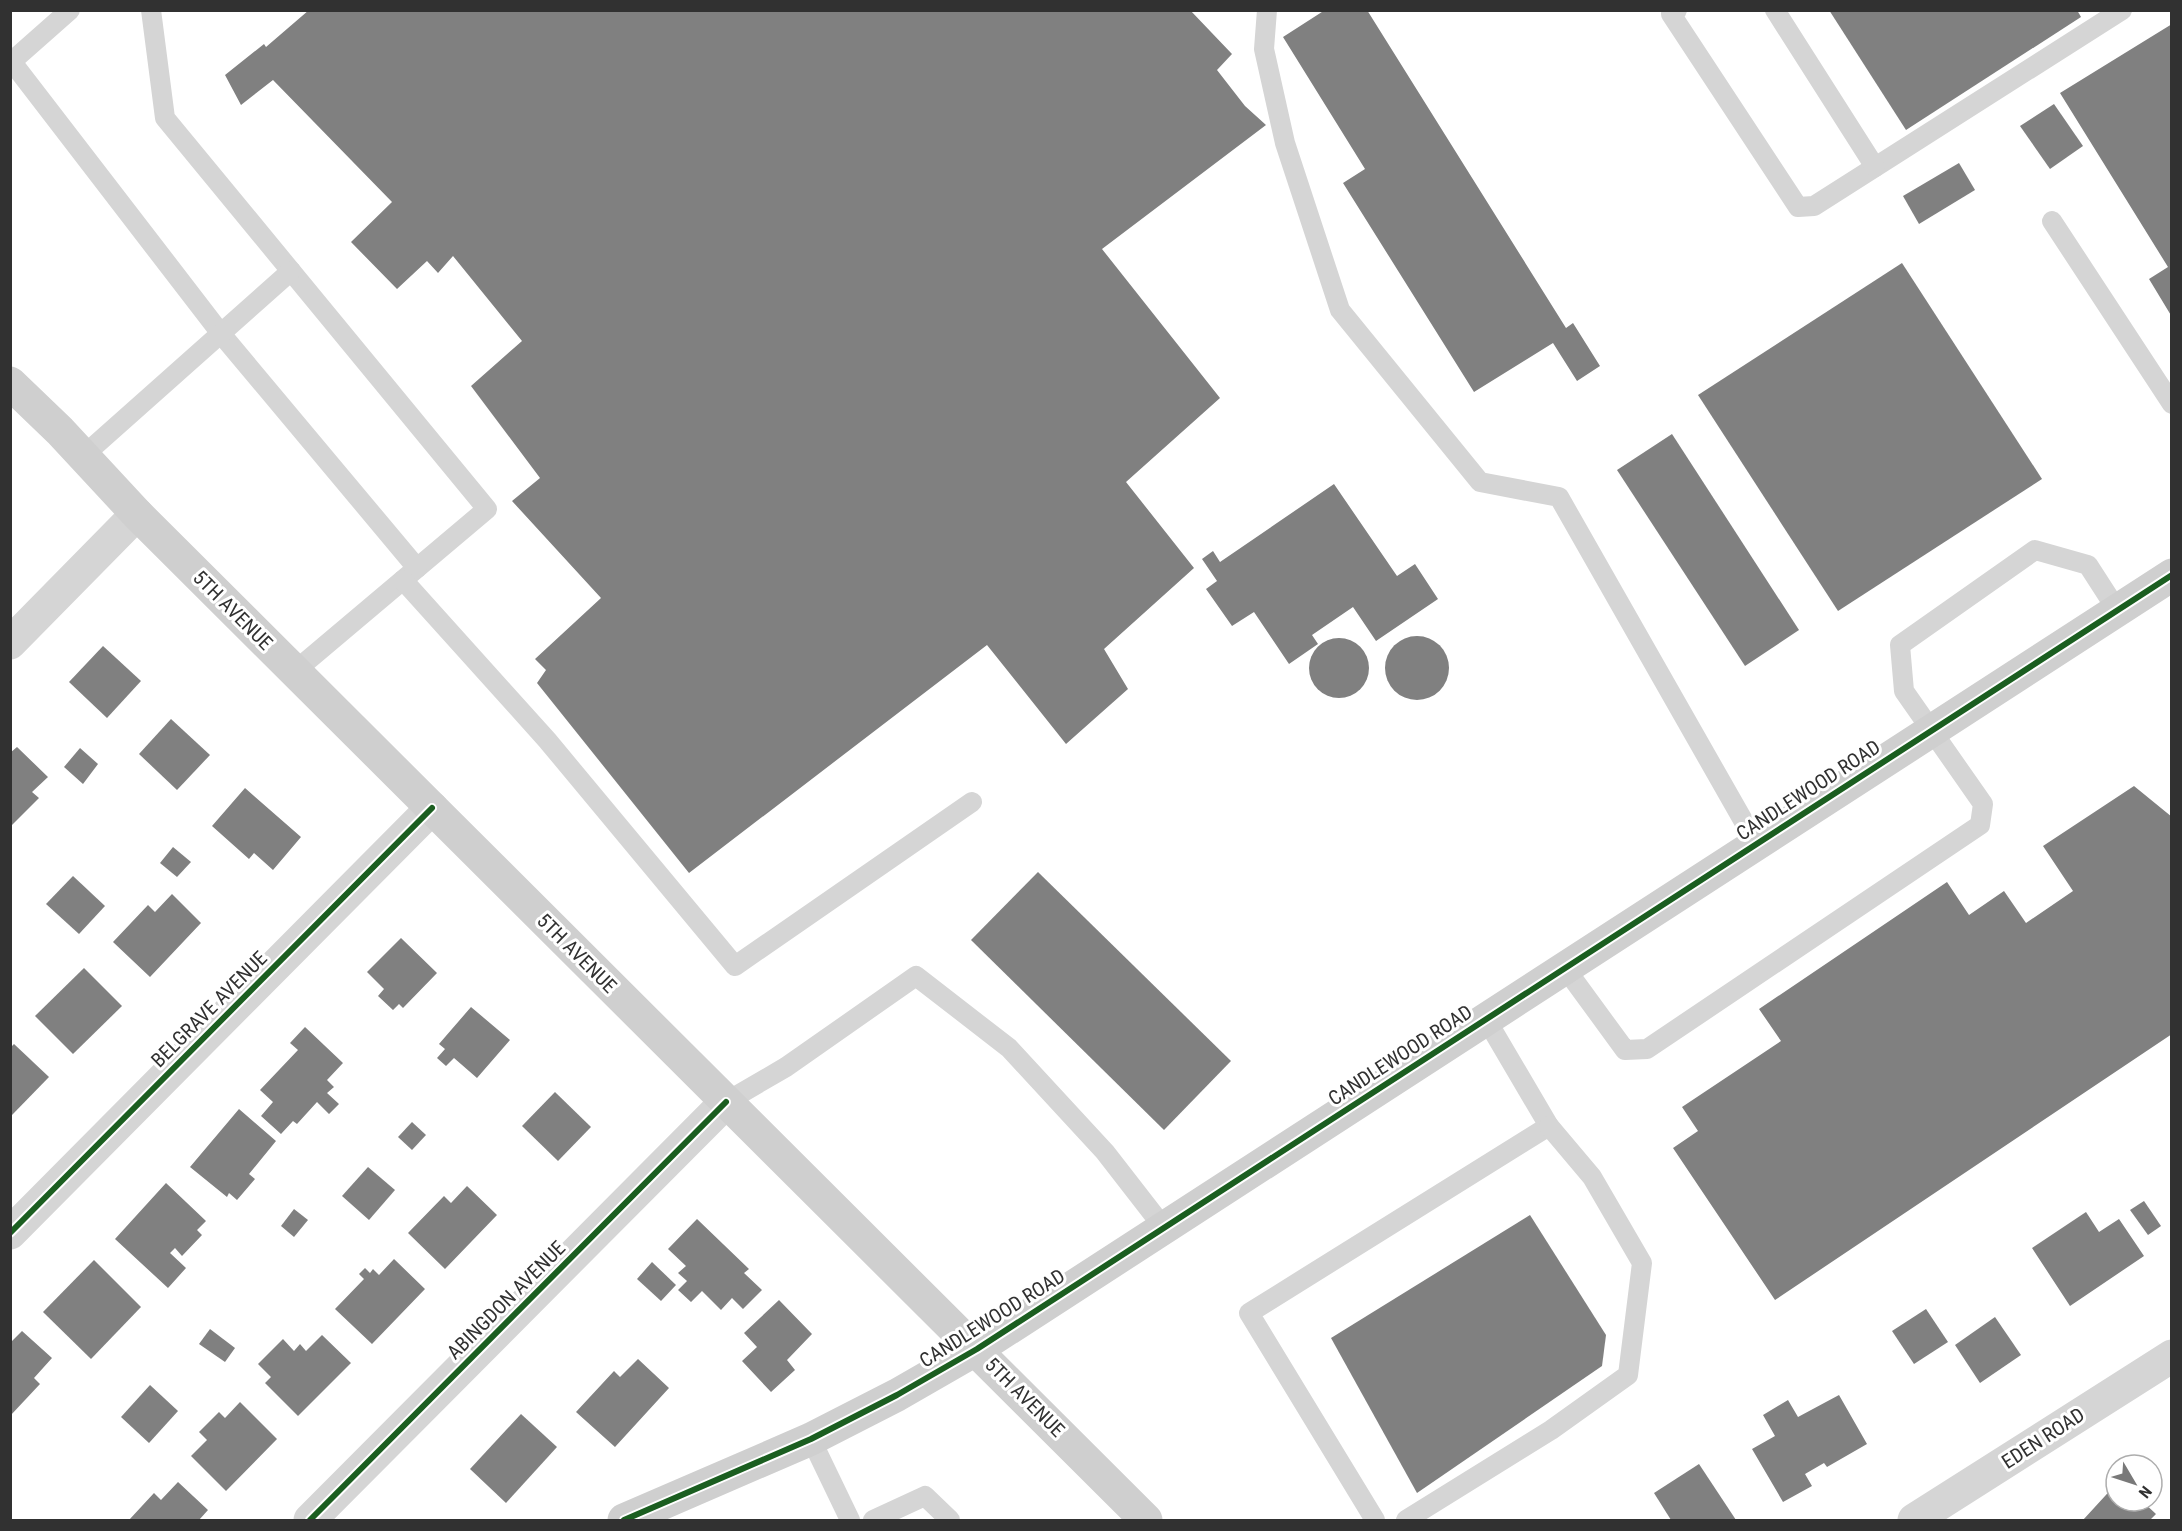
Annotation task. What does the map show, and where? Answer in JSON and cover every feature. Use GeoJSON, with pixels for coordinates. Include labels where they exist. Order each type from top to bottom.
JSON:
{"type":"FeatureCollection","features":[{"type":"Feature","properties":{"kind":"street","name":"5TH AVENUE"},"geometry":{"type":"LineString","coordinates":[[10,383],[137,514],[977,1349],[1146,1521]]}},
{"type":"Feature","properties":{"kind":"street"},"geometry":{"type":"LineString","coordinates":[[10,643],[137,514]]}},
{"type":"Feature","properties":{"kind":"street","name":"CANDLEWOOD ROAD"},"geometry":{"type":"LineString","coordinates":[[624,1521],[811,1439],[897,1395],[977,1349],[2172,575]]}},
{"type":"Feature","properties":{"kind":"street","name":"BELGRAVE AVENUE"},"geometry":{"type":"LineString","coordinates":[[10,1233],[432,808]]}},
{"type":"Feature","properties":{"kind":"street","name":"ABINGDON AVENUE"},"geometry":{"type":"LineString","coordinates":[[310,1521],[726,1102]]}},
{"type":"Feature","properties":{"kind":"street","name":"EDEN ROAD"},"geometry":{"type":"LineString","coordinates":[[1914,1521],[2172,1356]]}},
{"type":"Feature","properties":{"kind":"lane"},"geometry":{"type":"LineString","coordinates":[[70,10],[11,63],[410,574],[735,966],[972,802]]}},
{"type":"Feature","properties":{"kind":"lane"},"geometry":{"type":"LineString","coordinates":[[151,10],[165,118],[487,509],[295,671]]}},
{"type":"Feature","properties":{"kind":"lane"},"geometry":{"type":"LineString","coordinates":[[1267,10],[1264,50],[1285,143],[1340,310],[1480,482],[1559,497],[1756,843]]}},
{"type":"Feature","properties":{"kind":"lane"},"geometry":{"type":"LineString","coordinates":[[1677,10],[1671,14],[1798,207],[1814,206],[2122,10]]}},
{"type":"Feature","properties":{"kind":"lane"},"geometry":{"type":"LineString","coordinates":[[1775,10],[1875,167]]}},
{"type":"Feature","properties":{"kind":"lane"},"geometry":{"type":"LineString","coordinates":[[2052,221],[2172,404]]}},
{"type":"Feature","properties":{"kind":"lane"},"geometry":{"type":"LineString","coordinates":[[83,456],[222,335],[291,271]]}},
{"type":"Feature","properties":{"kind":"lane"},"geometry":{"type":"LineString","coordinates":[[1565,968],[1624,1050],[1647,1049],[1980,825],[1983,804],[1933,729],[1904,691],[1900,645],[2035,550],[2088,565],[2117,610]]}},
{"type":"Feature","properties":{"kind":"lane"},"geometry":{"type":"LineString","coordinates":[[726,1102],[786,1067],[916,976],[1009,1048],[1105,1152],[1164,1228]]}},
{"type":"Feature","properties":{"kind":"lane"},"geometry":{"type":"LineString","coordinates":[[1406,1521],[1551,1430],[1628,1375],[1642,1263],[1592,1177],[1549,1126],[1486,1019]]}},
{"type":"Feature","properties":{"kind":"lane"},"geometry":{"type":"LineString","coordinates":[[1375,1521],[1250,1313],[1549,1126]]}},
{"type":"Feature","properties":{"kind":"lane"},"geometry":{"type":"LineString","coordinates":[[811,1439],[850,1521]]}},
{"type":"Feature","properties":{"kind":"lane"},"geometry":{"type":"LineString","coordinates":[[873,1521],[925,1496],[950,1521]]}},
{"type":"Feature","properties":{"kind":"building"},"geometry":{"type":"Polygon","coordinates":[[[309,10],[1190,10],[1232,54],[1217,70],[1245,106],[1266,125],[1102,249],[1220,398],[1126,482],[1194,568],[1104,649],[1128,689],[1066,744],[987,645],[689,873],[537,683],[546,670],[535,659],[601,598],[512,501],[540,478],[471,386],[522,341],[453,256],[438,273],[427,261],[397,289],[351,242],[392,202],[273,80],[241,105],[225,75],[264,44],[266,47],[309,10]]]}},
{"type":"Feature","properties":{"kind":"building"},"geometry":{"type":"Polygon","coordinates":[[[1325,10],[1367,10],[1566,328],[1573,323],[1600,366],[1577,381],[1553,343],[1474,392],[1343,183],[1365,169],[1283,37],[1325,10]]]}},
{"type":"Feature","properties":{"kind":"building"},"geometry":{"type":"Polygon","coordinates":[[[1829,10],[2077,10],[2081,17],[1906,130],[1829,10]]]}},
{"type":"Feature","properties":{"kind":"building"},"geometry":{"type":"Polygon","coordinates":[[[2172,24],[2172,317],[2149,279],[2168,267],[2060,93],[2172,24]]]}},
{"type":"Feature","properties":{"kind":"building"},"geometry":{"type":"Polygon","coordinates":[[[2054,104],[2083,146],[2050,169],[2020,126],[2054,104]]]}},
{"type":"Feature","properties":{"kind":"building"},"geometry":{"type":"Polygon","coordinates":[[[1959,163],[1975,190],[1919,224],[1903,196],[1959,163]]]}},
{"type":"Feature","properties":{"kind":"building"},"geometry":{"type":"Polygon","coordinates":[[[1902,263],[2042,479],[1838,611],[1698,395],[1902,263]]]}},
{"type":"Feature","properties":{"kind":"building"},"geometry":{"type":"Polygon","coordinates":[[[1672,434],[1799,630],[1745,666],[1617,470],[1672,434]]]}},
{"type":"Feature","properties":{"kind":"building"},"geometry":{"type":"Polygon","coordinates":[[[1334,484],[1397,576],[1415,564],[1438,599],[1376,641],[1353,607],[1312,635],[1318,644],[1289,664],[1254,612],[1232,626],[1206,589],[1217,581],[1202,559],[1213,551],[1220,562],[1334,484]]]}},
{"type":"Feature","properties":{"kind":"building"},"geometry":{"type":"Polygon","coordinates":[[[1411,636],[1423,636],[1440,645],[1447,656],[1449,668],[1447,680],[1440,691],[1423,700],[1411,700],[1399,695],[1390,686],[1385,674],[1385,662],[1390,650],[1399,641],[1411,636]]]}},
{"type":"Feature","properties":{"kind":"building"},"geometry":{"type":"Polygon","coordinates":[[[1339,638],[1356,643],[1364,651],[1369,668],[1364,685],[1356,693],[1339,698],[1322,693],[1314,685],[1309,668],[1314,651],[1322,643],[1339,638]]]}},
{"type":"Feature","properties":{"kind":"building"},"geometry":{"type":"Polygon","coordinates":[[[103,646],[141,681],[107,718],[69,682],[103,646]]]}},
{"type":"Feature","properties":{"kind":"building"},"geometry":{"type":"Polygon","coordinates":[[[171,719],[210,755],[177,790],[139,754],[171,719]]]}},
{"type":"Feature","properties":{"kind":"building"},"geometry":{"type":"Polygon","coordinates":[[[17,747],[48,777],[32,792],[39,798],[10,827],[10,753],[17,747]]]}},
{"type":"Feature","properties":{"kind":"building"},"geometry":{"type":"Polygon","coordinates":[[[80,748],[98,764],[83,784],[64,767],[80,748]]]}},
{"type":"Feature","properties":{"kind":"building"},"geometry":{"type":"Polygon","coordinates":[[[2134,786],[2172,817],[2172,1034],[1775,1300],[1673,1148],[1698,1131],[1682,1107],[1781,1041],[1759,1009],[1947,882],[1969,915],[2004,891],[2026,923],[2073,891],[2043,846],[2134,786]]]}},
{"type":"Feature","properties":{"kind":"building"},"geometry":{"type":"Polygon","coordinates":[[[245,788],[301,837],[273,870],[254,853],[249,859],[212,826],[245,788]]]}},
{"type":"Feature","properties":{"kind":"building"},"geometry":{"type":"Polygon","coordinates":[[[173,847],[191,862],[177,877],[160,863],[173,847]]]}},
{"type":"Feature","properties":{"kind":"building"},"geometry":{"type":"Polygon","coordinates":[[[1038,872],[1231,1061],[1164,1130],[971,940],[1038,872]]]}},
{"type":"Feature","properties":{"kind":"building"},"geometry":{"type":"Polygon","coordinates":[[[73,876],[105,906],[79,934],[46,904],[73,876]]]}},
{"type":"Feature","properties":{"kind":"building"},"geometry":{"type":"Polygon","coordinates":[[[172,894],[201,923],[150,977],[113,942],[148,905],[155,912],[172,894]]]}},
{"type":"Feature","properties":{"kind":"building"},"geometry":{"type":"Polygon","coordinates":[[[401,938],[437,973],[403,1008],[399,1004],[393,1010],[378,996],[384,989],[367,972],[401,938]]]}},
{"type":"Feature","properties":{"kind":"building"},"geometry":{"type":"Polygon","coordinates":[[[84,968],[122,1006],[73,1054],[35,1016],[84,968]]]}},
{"type":"Feature","properties":{"kind":"building"},"geometry":{"type":"Polygon","coordinates":[[[471,1007],[510,1040],[477,1078],[454,1058],[446,1066],[437,1058],[445,1049],[439,1044],[471,1007]]]}},
{"type":"Feature","properties":{"kind":"building"},"geometry":{"type":"Polygon","coordinates":[[[305,1027],[343,1063],[327,1080],[334,1087],[327,1093],[339,1104],[329,1114],[317,1102],[297,1124],[293,1121],[281,1134],[261,1116],[273,1102],[260,1090],[298,1050],[290,1043],[305,1027]]]}},
{"type":"Feature","properties":{"kind":"building"},"geometry":{"type":"Polygon","coordinates":[[[14,1044],[49,1077],[12,1115],[10,1048],[14,1044]]]}},
{"type":"Feature","properties":{"kind":"building"},"geometry":{"type":"Polygon","coordinates":[[[555,1092],[591,1127],[558,1161],[522,1126],[555,1092]]]}},
{"type":"Feature","properties":{"kind":"building"},"geometry":{"type":"Polygon","coordinates":[[[239,1109],[276,1141],[249,1174],[255,1179],[237,1200],[229,1193],[227,1197],[190,1167],[239,1109]]]}},
{"type":"Feature","properties":{"kind":"building"},"geometry":{"type":"Polygon","coordinates":[[[412,1122],[426,1135],[412,1150],[398,1137],[412,1122]]]}},
{"type":"Feature","properties":{"kind":"building"},"geometry":{"type":"Polygon","coordinates":[[[368,1167],[395,1190],[369,1220],[342,1196],[368,1167]]]}},
{"type":"Feature","properties":{"kind":"building"},"geometry":{"type":"Polygon","coordinates":[[[166,1183],[206,1221],[197,1230],[202,1235],[182,1256],[175,1248],[170,1253],[186,1268],[168,1288],[115,1239],[166,1183]]]}},
{"type":"Feature","properties":{"kind":"building"},"geometry":{"type":"Polygon","coordinates":[[[467,1186],[497,1215],[445,1269],[408,1233],[444,1196],[451,1203],[467,1186]]]}},
{"type":"Feature","properties":{"kind":"building"},"geometry":{"type":"Polygon","coordinates":[[[2144,1201],[2161,1226],[2148,1235],[2130,1210],[2144,1201]]]}},
{"type":"Feature","properties":{"kind":"building"},"geometry":{"type":"Polygon","coordinates":[[[294,1209],[308,1220],[294,1237],[281,1226],[294,1209]]]}},
{"type":"Feature","properties":{"kind":"building"},"geometry":{"type":"Polygon","coordinates":[[[2086,1212],[2099,1232],[2119,1219],[2144,1256],[2070,1306],[2032,1248],[2086,1212]]]}},
{"type":"Feature","properties":{"kind":"building"},"geometry":{"type":"Polygon","coordinates":[[[1530,1215],[1606,1335],[1602,1366],[1417,1493],[1331,1338],[1530,1215]]]}},
{"type":"Feature","properties":{"kind":"building"},"geometry":{"type":"Polygon","coordinates":[[[697,1219],[749,1269],[744,1273],[762,1290],[743,1309],[732,1298],[721,1310],[702,1291],[691,1302],[678,1290],[687,1281],[678,1273],[686,1266],[668,1249],[697,1219]]]}},
{"type":"Feature","properties":{"kind":"building"},"geometry":{"type":"Polygon","coordinates":[[[394,1259],[425,1289],[372,1344],[335,1309],[364,1279],[359,1274],[365,1268],[370,1273],[373,1269],[379,1275],[394,1259]]]}},
{"type":"Feature","properties":{"kind":"building"},"geometry":{"type":"Polygon","coordinates":[[[94,1260],[141,1307],[91,1359],[43,1312],[94,1260]]]}},
{"type":"Feature","properties":{"kind":"building"},"geometry":{"type":"Polygon","coordinates":[[[652,1262],[676,1285],[661,1301],[637,1279],[652,1262]]]}},
{"type":"Feature","properties":{"kind":"building"},"geometry":{"type":"Polygon","coordinates":[[[779,1300],[812,1334],[787,1360],[795,1370],[771,1392],[742,1361],[757,1347],[744,1333],[779,1300]]]}},
{"type":"Feature","properties":{"kind":"building"},"geometry":{"type":"Polygon","coordinates":[[[1926,1309],[1948,1342],[1914,1364],[1892,1331],[1926,1309]]]}},
{"type":"Feature","properties":{"kind":"building"},"geometry":{"type":"Polygon","coordinates":[[[1995,1317],[2021,1355],[1980,1383],[1955,1345],[1995,1317]]]}},
{"type":"Feature","properties":{"kind":"building"},"geometry":{"type":"Polygon","coordinates":[[[210,1329],[235,1348],[225,1362],[199,1344],[210,1329]]]}},
{"type":"Feature","properties":{"kind":"building"},"geometry":{"type":"Polygon","coordinates":[[[22,1331],[52,1358],[34,1378],[40,1384],[10,1416],[10,1343],[22,1331]]]}},
{"type":"Feature","properties":{"kind":"building"},"geometry":{"type":"Polygon","coordinates":[[[322,1335],[351,1363],[298,1416],[265,1383],[271,1377],[258,1364],[283,1339],[294,1351],[300,1344],[306,1351],[322,1335]]]}},
{"type":"Feature","properties":{"kind":"building"},"geometry":{"type":"Polygon","coordinates":[[[638,1359],[669,1388],[615,1447],[576,1412],[614,1371],[620,1377],[638,1359]]]}},
{"type":"Feature","properties":{"kind":"building"},"geometry":{"type":"Polygon","coordinates":[[[150,1385],[178,1411],[149,1443],[121,1417],[150,1385]]]}},
{"type":"Feature","properties":{"kind":"building"},"geometry":{"type":"Polygon","coordinates":[[[1839,1395],[1867,1444],[1827,1467],[1824,1463],[1805,1474],[1812,1486],[1783,1502],[1752,1449],[1775,1436],[1763,1415],[1788,1400],[1798,1417],[1839,1395]]]}},
{"type":"Feature","properties":{"kind":"building"},"geometry":{"type":"Polygon","coordinates":[[[240,1402],[277,1439],[226,1491],[191,1456],[207,1440],[199,1432],[219,1412],[225,1418],[240,1402]]]}},
{"type":"Feature","properties":{"kind":"building"},"geometry":{"type":"Polygon","coordinates":[[[521,1414],[557,1447],[506,1503],[470,1469],[521,1414]]]}},
{"type":"Feature","properties":{"kind":"building"},"geometry":{"type":"Polygon","coordinates":[[[1699,1464],[1736,1520],[1671,1520],[1654,1493],[1699,1464]]]}},
{"type":"Feature","properties":{"kind":"building"},"geometry":{"type":"Polygon","coordinates":[[[178,1482],[208,1510],[199,1520],[129,1520],[154,1493],[161,1500],[178,1482]]]}},
{"type":"Feature","properties":{"kind":"building"},"geometry":{"type":"Polygon","coordinates":[[[2104,1497],[2104,1513],[2156,1514],[2150,1520],[2083,1520],[2104,1497]]]}},
{"type":"Feature","properties":{"kind":"cycle path"},"geometry":{"type":"LineString","coordinates":[[624,1520],[811,1439],[897,1395],[977,1349],[2172,575]]}},
{"type":"Feature","properties":{"kind":"cycle path"},"geometry":{"type":"LineString","coordinates":[[10,1233],[432,808]]}},
{"type":"Feature","properties":{"kind":"cycle path"},"geometry":{"type":"LineString","coordinates":[[310,1520],[726,1102]]}}]}
